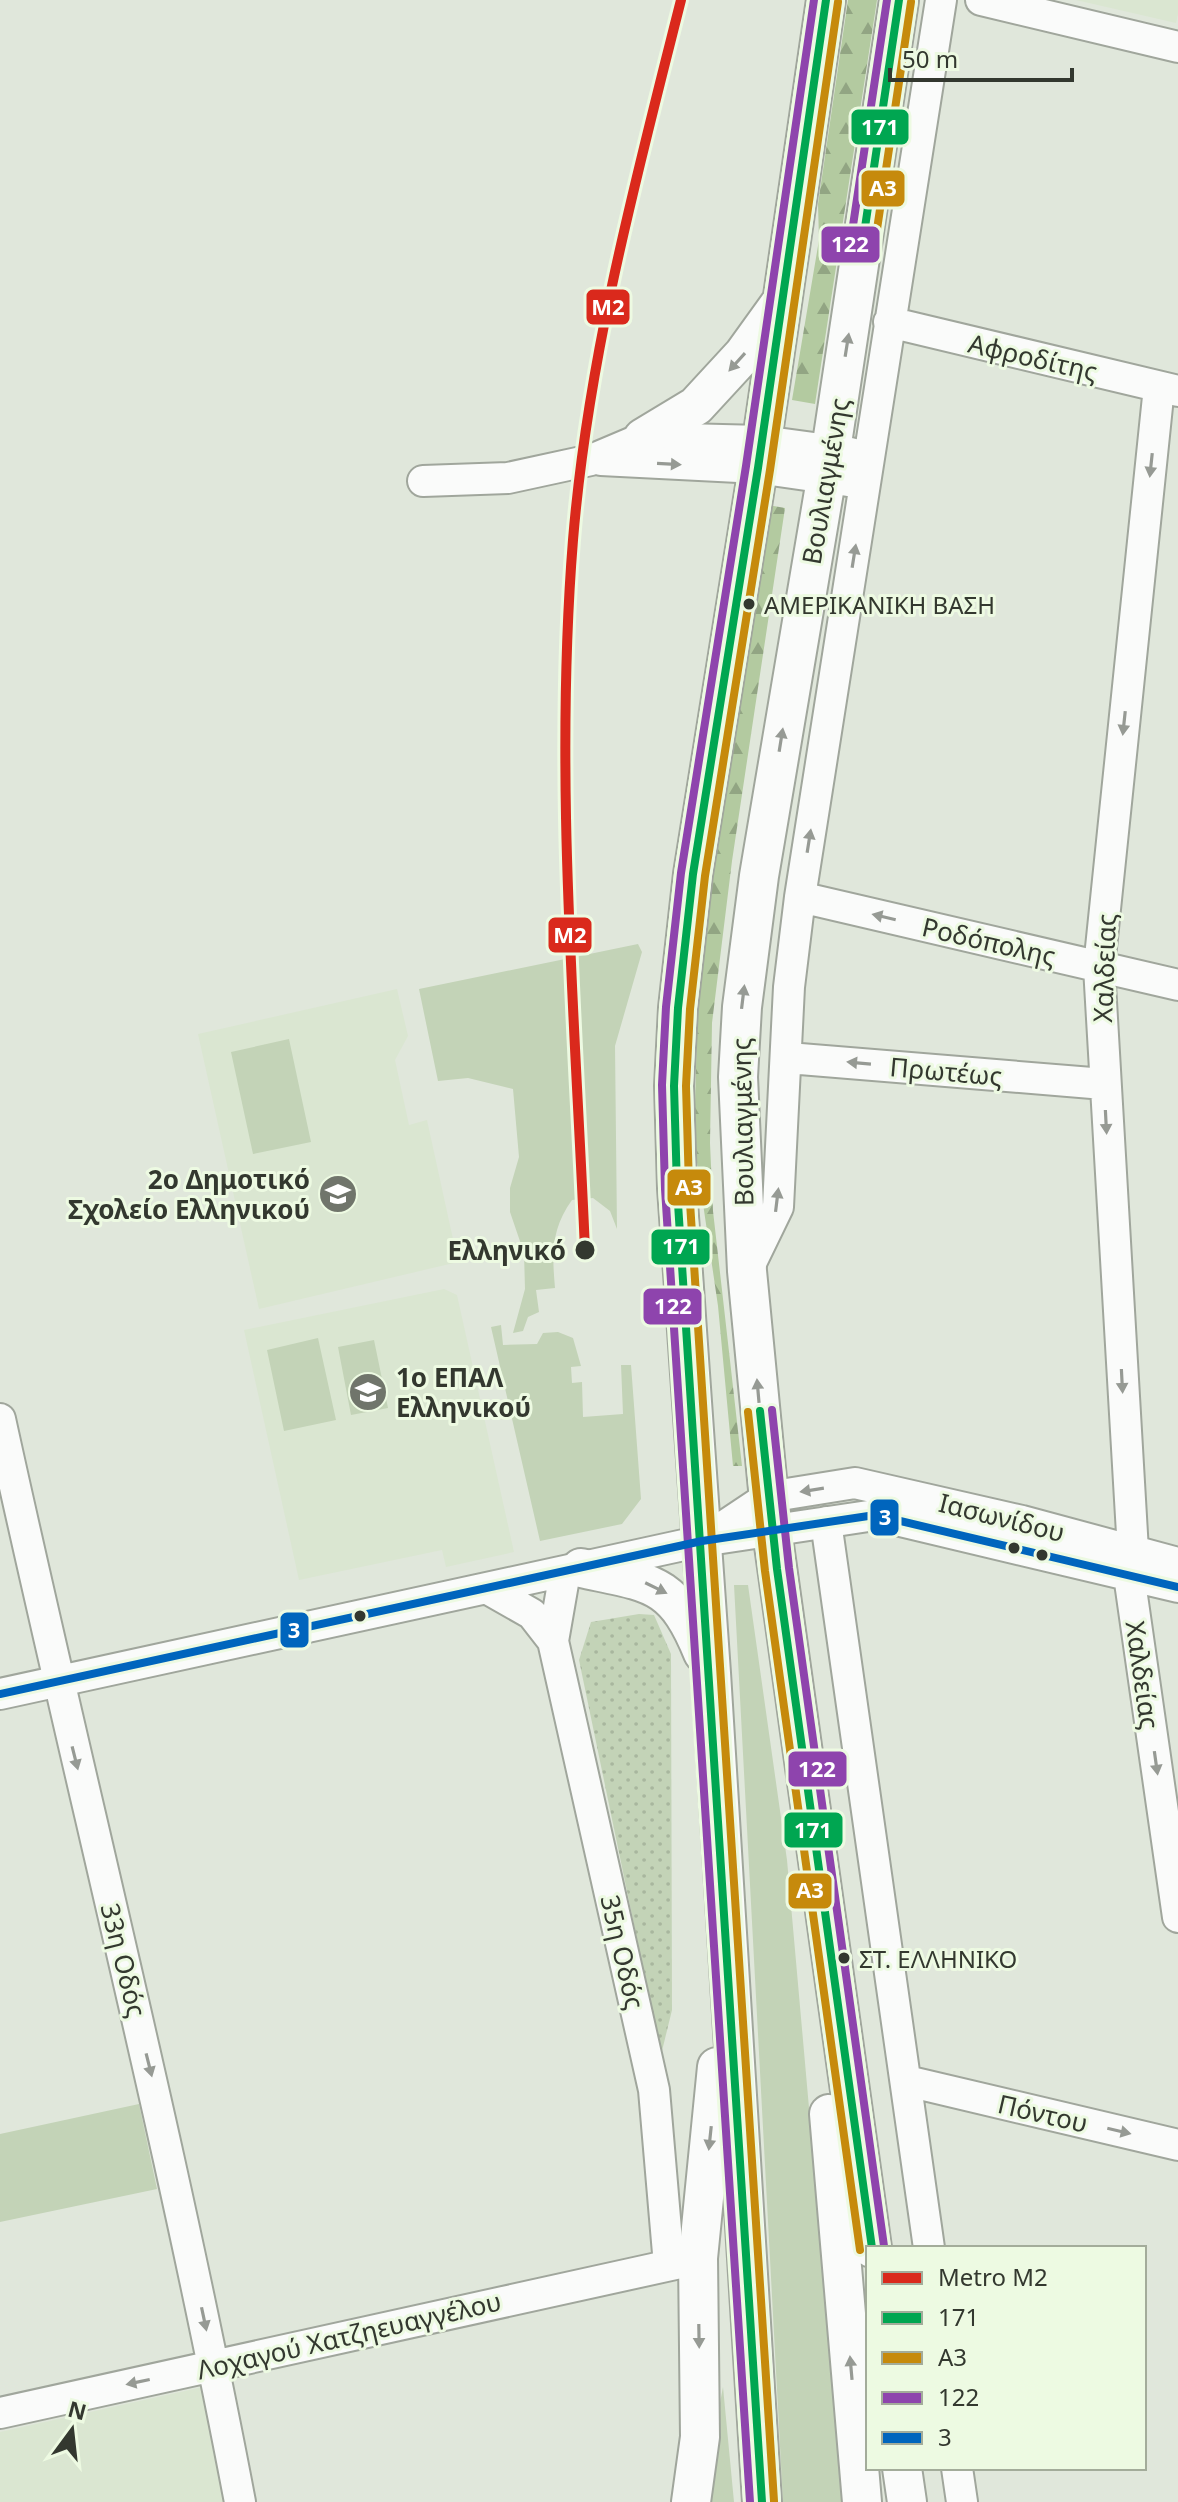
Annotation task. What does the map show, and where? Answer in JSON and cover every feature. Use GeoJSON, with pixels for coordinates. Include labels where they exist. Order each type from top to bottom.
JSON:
{"type":"FeatureCollection","features":[{"type":"Feature","properties":{"kind":"main road"},"geometry":{"type":"LineString","coordinates":[[762,2502],[729,1949],[677,1188],[674,1086],[678,1008],[693,874],[760,454],[826,0]]}},
{"type":"Feature","properties":{"kind":"main road","name":"Βουλιαγμένης"},"geometry":{"type":"LineString","coordinates":[[872,2246],[770,1514],[747,1271],[739,1147],[742,1007],[762,860],[829,464],[899,0]]}},
{"type":"Feature","properties":{"kind":"main road"},"geometry":{"type":"LineString","coordinates":[[643,438],[696,406],[743,355],[783,299]]}},
{"type":"Feature","properties":{"kind":"main road"},"geometry":{"type":"LineString","coordinates":[[573,1570],[642,1582],[673,1598],[693,1628],[711,1673]]}},
{"type":"Feature","properties":{"kind":"main road"},"geometry":{"type":"LineString","coordinates":[[816,1849],[816,1971],[862,2502]]}},
{"type":"Feature","properties":{"kind":"main road"},"geometry":{"type":"LineString","coordinates":[[691,2502],[700,2437],[683,2262],[729,1949]]}},
{"type":"Feature","properties":{"kind":"main road"},"geometry":{"type":"LineString","coordinates":[[902,2470],[907,2502]]}},
{"type":"Feature","properties":{"kind":"street"},"geometry":{"type":"LineString","coordinates":[[747,1271],[778,1207],[779,1143],[788,1058],[789,987],[800,897],[941,0]]}},
{"type":"Feature","properties":{"kind":"street"},"geometry":{"type":"LineString","coordinates":[[981,0],[1178,47]]}},
{"type":"Feature","properties":{"kind":"street","name":"Αφροδίτης"},"geometry":{"type":"LineString","coordinates":[[889,322],[1169,389]]}},
{"type":"Feature","properties":{"kind":"street","name":"Χαλδείας"},"geometry":{"type":"LineString","coordinates":[[1169,389],[1099,967],[1131,1563],[1178,1917]]}},
{"type":"Feature","properties":{"kind":"street"},"geometry":{"type":"LineString","coordinates":[[591,460],[643,438],[867,470]]}},
{"type":"Feature","properties":{"kind":"street"},"geometry":{"type":"LineString","coordinates":[[423,481],[508,478],[591,460],[760,454]]}},
{"type":"Feature","properties":{"kind":"street","name":"Ροδόπολης"},"geometry":{"type":"LineString","coordinates":[[800,897],[1178,985]]}},
{"type":"Feature","properties":{"kind":"street","name":"Πρωτέως"},"geometry":{"type":"LineString","coordinates":[[788,1058],[1104,1084]]}},
{"type":"Feature","properties":{"kind":"street","name":"33η Οδός"},"geometry":{"type":"LineString","coordinates":[[0,1419],[57,1682],[154,2084],[240,2502]]}},
{"type":"Feature","properties":{"kind":"street","name":"Ιασωνίδου"},"geometry":{"type":"LineString","coordinates":[[0,1694],[702,1541],[855,1483],[872,1485],[1131,1563],[1178,1587]]}},
{"type":"Feature","properties":{"kind":"street","name":"Ιασωνίδου"},"geometry":{"type":"LineString","coordinates":[[770,1514],[826,1522],[875,1515],[1131,1563],[1178,1563]]}},
{"type":"Feature","properties":{"kind":"street"},"geometry":{"type":"LineString","coordinates":[[826,1522],[929,2246]]}},
{"type":"Feature","properties":{"kind":"street","name":"35η Οδός"},"geometry":{"type":"LineString","coordinates":[[553,1641],[573,1570]]}},
{"type":"Feature","properties":{"kind":"street","name":"35η Οδός"},"geometry":{"type":"LineString","coordinates":[[488,1589],[532,1614],[553,1641],[654,2090],[683,2262]]}},
{"type":"Feature","properties":{"kind":"street","name":"Πόντου"},"geometry":{"type":"LineString","coordinates":[[907,2081],[1178,2145]]}},
{"type":"Feature","properties":{"kind":"street","name":"Λοχαγού Χατζηευαγγέλου"},"geometry":{"type":"LineString","coordinates":[[0,2413],[683,2262]]}},
{"type":"Feature","properties":{"kind":"street"},"geometry":{"type":"LineString","coordinates":[[957,2470],[962,2502]]}},
{"type":"Feature","properties":{"kind":"shaded area"},"geometry":{"type":"Polygon","coordinates":[[[1076,0],[1178,0],[1178,14],[1176,23],[1076,0]]]}},
{"type":"Feature","properties":{"kind":"shaded area"},"geometry":{"type":"Polygon","coordinates":[[[638,944],[642,952],[615,1046],[617,1229],[610,1211],[593,1198],[572,1200],[560,1221],[554,1242],[555,1288],[536,1290],[539,1312],[528,1317],[523,1331],[513,1333],[525,1289],[524,1253],[510,1212],[510,1188],[519,1157],[513,1089],[468,1078],[438,1081],[419,989],[638,944]]]}},
{"type":"Feature","properties":{"kind":"shaded area","name":"2ο Δημοτικό Σχολείο Ελληνικού"},"geometry":{"type":"Polygon","coordinates":[[[397,989],[408,1036],[395,1060],[409,1125],[427,1120],[458,1262],[259,1309],[198,1034],[397,989]]]}},
{"type":"Feature","properties":{"kind":"shaded area"},"geometry":{"type":"Polygon","coordinates":[[[289,1039],[311,1142],[253,1154],[231,1052],[289,1039]]]}},
{"type":"Feature","properties":{"kind":"shaded area","name":"1ο ΕΠΑΛ Ελληνικού"},"geometry":{"type":"Polygon","coordinates":[[[444,1289],[457,1295],[514,1552],[446,1567],[442,1550],[299,1580],[244,1330],[444,1289]]]}},
{"type":"Feature","properties":{"kind":"shaded area"},"geometry":{"type":"Polygon","coordinates":[[[501,1325],[503,1345],[537,1344],[543,1333],[558,1332],[573,1338],[581,1366],[571,1367],[572,1383],[582,1382],[583,1417],[623,1414],[621,1365],[631,1365],[641,1499],[622,1524],[540,1541],[491,1327],[501,1325]]]}},
{"type":"Feature","properties":{"kind":"shaded area"},"geometry":{"type":"Polygon","coordinates":[[[318,1338],[336,1420],[284,1431],[267,1350],[318,1338]]]}},
{"type":"Feature","properties":{"kind":"shaded area"},"geometry":{"type":"Polygon","coordinates":[[[374,1340],[388,1408],[351,1415],[338,1347],[374,1340]]]}},
{"type":"Feature","properties":{"kind":"shaded area"},"geometry":{"type":"Polygon","coordinates":[[[734,1585],[748,1585],[787,1860],[844,2502],[783,2502],[734,1585]]]}},
{"type":"Feature","properties":{"kind":"shaded area"},"geometry":{"type":"Polygon","coordinates":[[[639,1614],[654,1615],[671,1654],[672,2010],[661,2055],[579,1660],[591,1622],[639,1614]]]}},
{"type":"Feature","properties":{"kind":"shaded area"},"geometry":{"type":"Polygon","coordinates":[[[139,2104],[157,2189],[0,2222],[0,2134],[139,2104]]]}},
{"type":"Feature","properties":{"kind":"shaded area"},"geometry":{"type":"Polygon","coordinates":[[[203,2387],[228,2502],[0,2502],[0,2432],[203,2387]]]}},
{"type":"Feature","properties":{"kind":"shaded area"},"geometry":{"type":"Polygon","coordinates":[[[723,2387],[734,2502],[701,2502],[723,2387]]]}},
{"type":"Feature","properties":{"kind":"green space"},"geometry":{"type":"Polygon","coordinates":[[[848,0],[877,0],[815,404],[792,400],[819,240],[818,204],[848,0]]]}},
{"type":"Feature","properties":{"kind":"green space"},"geometry":{"type":"Polygon","coordinates":[[[768,505],[785,508],[732,861],[712,1023],[710,1143],[713,1211],[742,1466],[733,1466],[718,1306],[694,1142],[699,957],[768,505]]]}},
{"type":"Feature","properties":{"kind":"metro line","name":"Μ2"},"geometry":{"type":"LineString","coordinates":[[585,1250],[566,806],[565,717],[573,540],[580,472],[602,336],[631,201],[681,0]]}},
{"type":"Feature","properties":{"kind":"transit line","name":"122"},"geometry":{"type":"LineString","coordinates":[[750,2502],[665,1189],[662,1085],[666,1007],[681,873],[746,466],[814,0]]}},
{"type":"Feature","properties":{"kind":"transit line","name":"171"},"geometry":{"type":"LineString","coordinates":[[762,2502],[677,1188],[674,1086],[678,1008],[693,874],[758,468],[826,0]]}},
{"type":"Feature","properties":{"kind":"transit line","name":"122"},"geometry":{"type":"LineString","coordinates":[[849,252],[887,0]]}},
{"type":"Feature","properties":{"kind":"transit line","name":"171"},"geometry":{"type":"LineString","coordinates":[[861,254],[899,0]]}},
{"type":"Feature","properties":{"kind":"transit line","name":"Α3"},"geometry":{"type":"LineString","coordinates":[[774,2501],[689,1187],[686,1086],[690,1009],[705,876],[770,470],[838,2]]}},
{"type":"Feature","properties":{"kind":"transit line","name":"Α3"},"geometry":{"type":"LineString","coordinates":[[873,256],[911,2]]}},
{"type":"Feature","properties":{"kind":"transit line","name":"122"},"geometry":{"type":"LineString","coordinates":[[772,1410],[789,1568],[884,2246]]}},
{"type":"Feature","properties":{"kind":"transit line","name":"171"},"geometry":{"type":"LineString","coordinates":[[760,1411],[777,1569],[872,2246]]}},
{"type":"Feature","properties":{"kind":"transit line","name":"Α3"},"geometry":{"type":"LineString","coordinates":[[748,1412],[765,1571],[860,2250]]}},
{"type":"Feature","properties":{"kind":"transit line","name":"3"},"geometry":{"type":"LineString","coordinates":[[0,1694],[702,1541],[875,1515],[1178,1587]]}},
{"type":"Feature","properties":{"kind":"place","name":"ΑΜΕΡΙΚΑΝΙΚΗ ΒΑΣΗ"},"geometry":{"type":"Point","coordinates":[749,604]}},
{"type":"Feature","properties":{"kind":"place","name":"2ο Δημοτικό Σχολείο Ελληνικού"},"geometry":{"type":"Point","coordinates":[338,1194]}},
{"type":"Feature","properties":{"kind":"place","name":"Ελληνικό"},"geometry":{"type":"Point","coordinates":[585,1250]}},
{"type":"Feature","properties":{"kind":"place","name":"1ο ΕΠΑΛ Ελληνικού"},"geometry":{"type":"Point","coordinates":[368,1392]}},
{"type":"Feature","properties":{"kind":"place","name":"ΣΤ. ΕΛΛΗΝΙΚΟ"},"geometry":{"type":"Point","coordinates":[844,1958]}}]}
